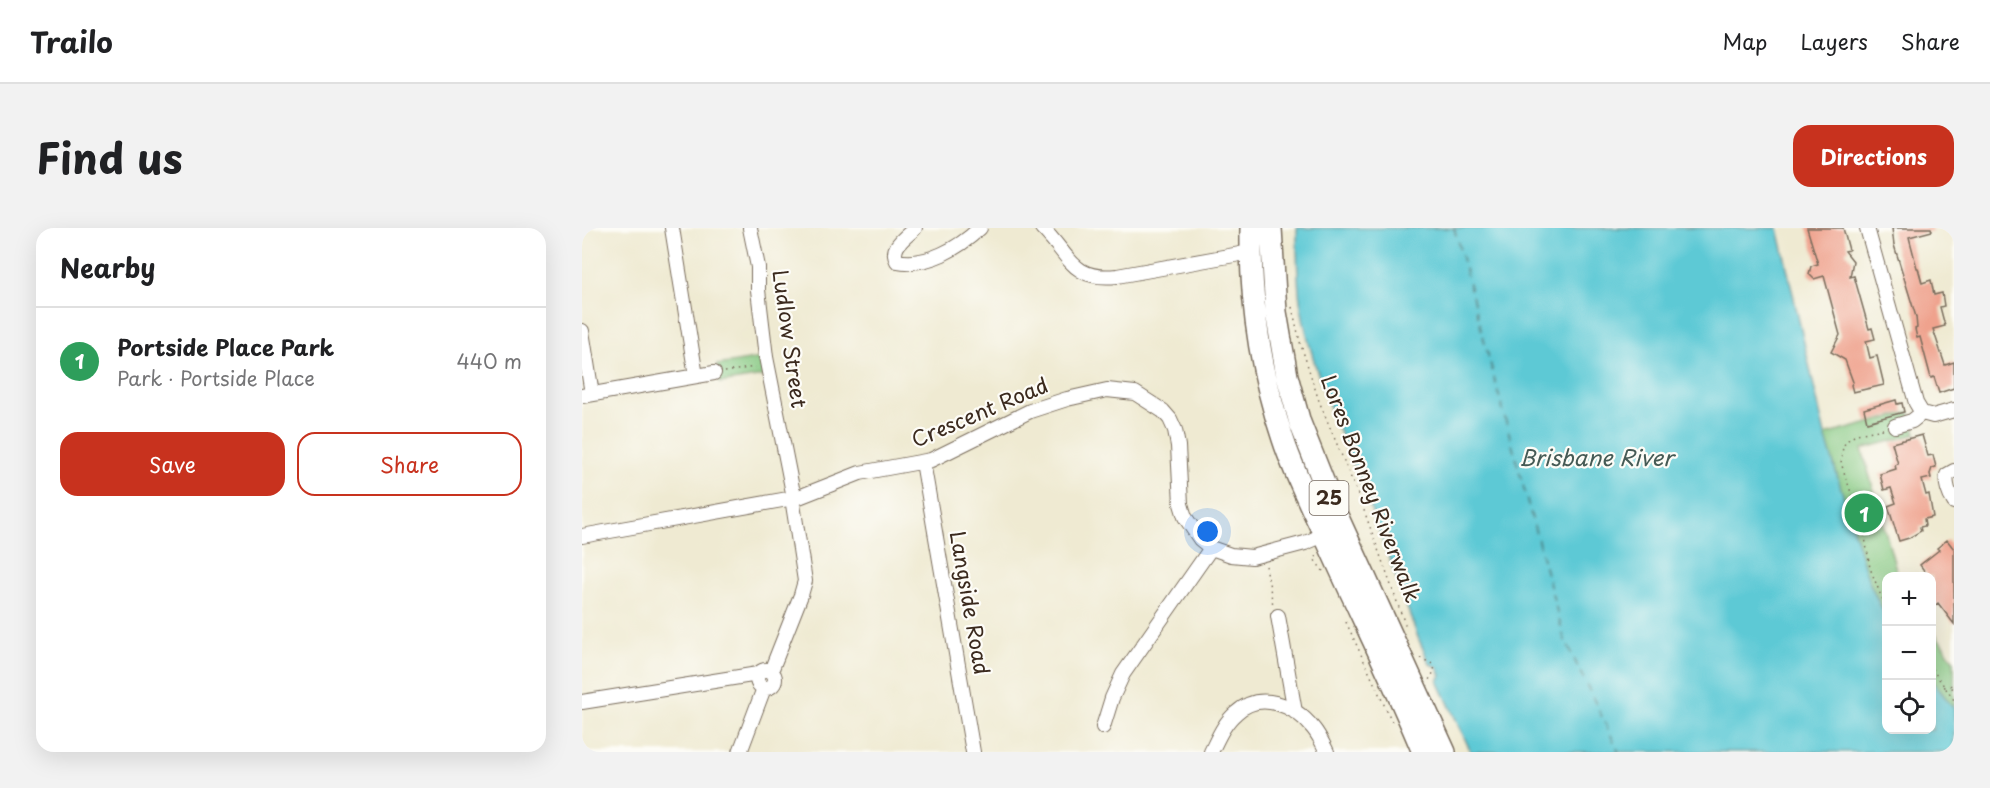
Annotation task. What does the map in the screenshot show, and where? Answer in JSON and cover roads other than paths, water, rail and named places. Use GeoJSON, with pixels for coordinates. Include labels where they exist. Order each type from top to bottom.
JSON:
{"type":"FeatureCollection","features":[{"type":"Feature","properties":{"kind":"highway","name":"25"},"geometry":{"type":"LineString","coordinates":[[1251,228],[1256,321],[1269,389],[1289,455],[1423,752]]}},
{"type":"Feature","properties":{"kind":"highway","name":"25"},"geometry":{"type":"LineString","coordinates":[[1271,228],[1276,312],[1287,376],[1300,423],[1335,511],[1445,752]]}},
{"type":"Feature","properties":{"kind":"street"},"geometry":{"type":"LineString","coordinates":[[672,228],[696,376]]}},
{"type":"Feature","properties":{"kind":"street","name":"Ludlow Street"},"geometry":{"type":"LineString","coordinates":[[740,752],[764,688],[770,687],[775,681],[774,675],[764,672],[797,606],[805,581],[786,454],[766,357],[758,290],[758,267],[750,228]]}},
{"type":"Feature","properties":{"kind":"street"},"geometry":{"type":"LineString","coordinates":[[915,228],[897,246],[894,257],[897,261],[905,262],[937,256],[960,244],[980,228]]}},
{"type":"Feature","properties":{"kind":"street"},"geometry":{"type":"LineString","coordinates":[[1867,228],[1916,403],[1922,413],[1933,416],[1954,410]]}},
{"type":"Feature","properties":{"kind":"street"},"geometry":{"type":"LineString","coordinates":[[1046,229],[1075,266],[1096,276],[1126,274],[1251,252]]}},
{"type":"Feature","properties":{"kind":"street","name":"Ludlow Street"},"geometry":{"type":"LineString","coordinates":[[767,305],[788,431],[786,454]]}},
{"type":"Feature","properties":{"kind":"street"},"geometry":{"type":"LineString","coordinates":[[582,331],[587,395],[716,373]]}},
{"type":"Feature","properties":{"kind":"street","name":"Crescent Road"},"geometry":{"type":"LineString","coordinates":[[582,536],[793,498],[860,473],[923,462],[943,455],[1030,411],[1067,399],[1107,390],[1135,393],[1163,411],[1175,430],[1181,504],[1185,517],[1200,539],[1211,548]]}},
{"type":"Feature","properties":{"kind":"street"},"geometry":{"type":"LineString","coordinates":[[1893,427],[1912,421],[1922,413]]}},
{"type":"Feature","properties":{"kind":"street","name":"Langside Road"},"geometry":{"type":"LineString","coordinates":[[923,462],[973,752]]}},
{"type":"Feature","properties":{"kind":"street"},"geometry":{"type":"LineString","coordinates":[[1954,471],[1946,478],[1954,502]]}},
{"type":"Feature","properties":{"kind":"street"},"geometry":{"type":"LineString","coordinates":[[1103,727],[1123,674],[1211,548],[1231,555],[1252,557],[1300,545],[1324,535]]}},
{"type":"Feature","properties":{"kind":"street"},"geometry":{"type":"LineString","coordinates":[[1276,615],[1295,712]]}},
{"type":"Feature","properties":{"kind":"street"},"geometry":{"type":"LineString","coordinates":[[582,702],[764,672]]}},
{"type":"Feature","properties":{"kind":"street"},"geometry":{"type":"LineString","coordinates":[[1211,752],[1230,720],[1239,710],[1262,701],[1274,702],[1295,712],[1316,731],[1327,752]]}},
{"type":"Feature","properties":{"kind":"water","name":"Brisbane River"},"geometry":{"type":"Polygon","coordinates":[[[1297,228],[1778,228],[1825,435],[1869,582],[1882,609],[1882,734],[1936,734],[1936,685],[1954,709],[1954,752],[1471,752],[1438,681],[1441,675],[1437,667],[1430,664],[1419,640],[1317,372],[1300,301],[1297,228]]]}},
{"type":"Feature","properties":{"kind":"place","name":"Portside Place Park"},"geometry":{"type":"Point","coordinates":[1864,513]}}]}
